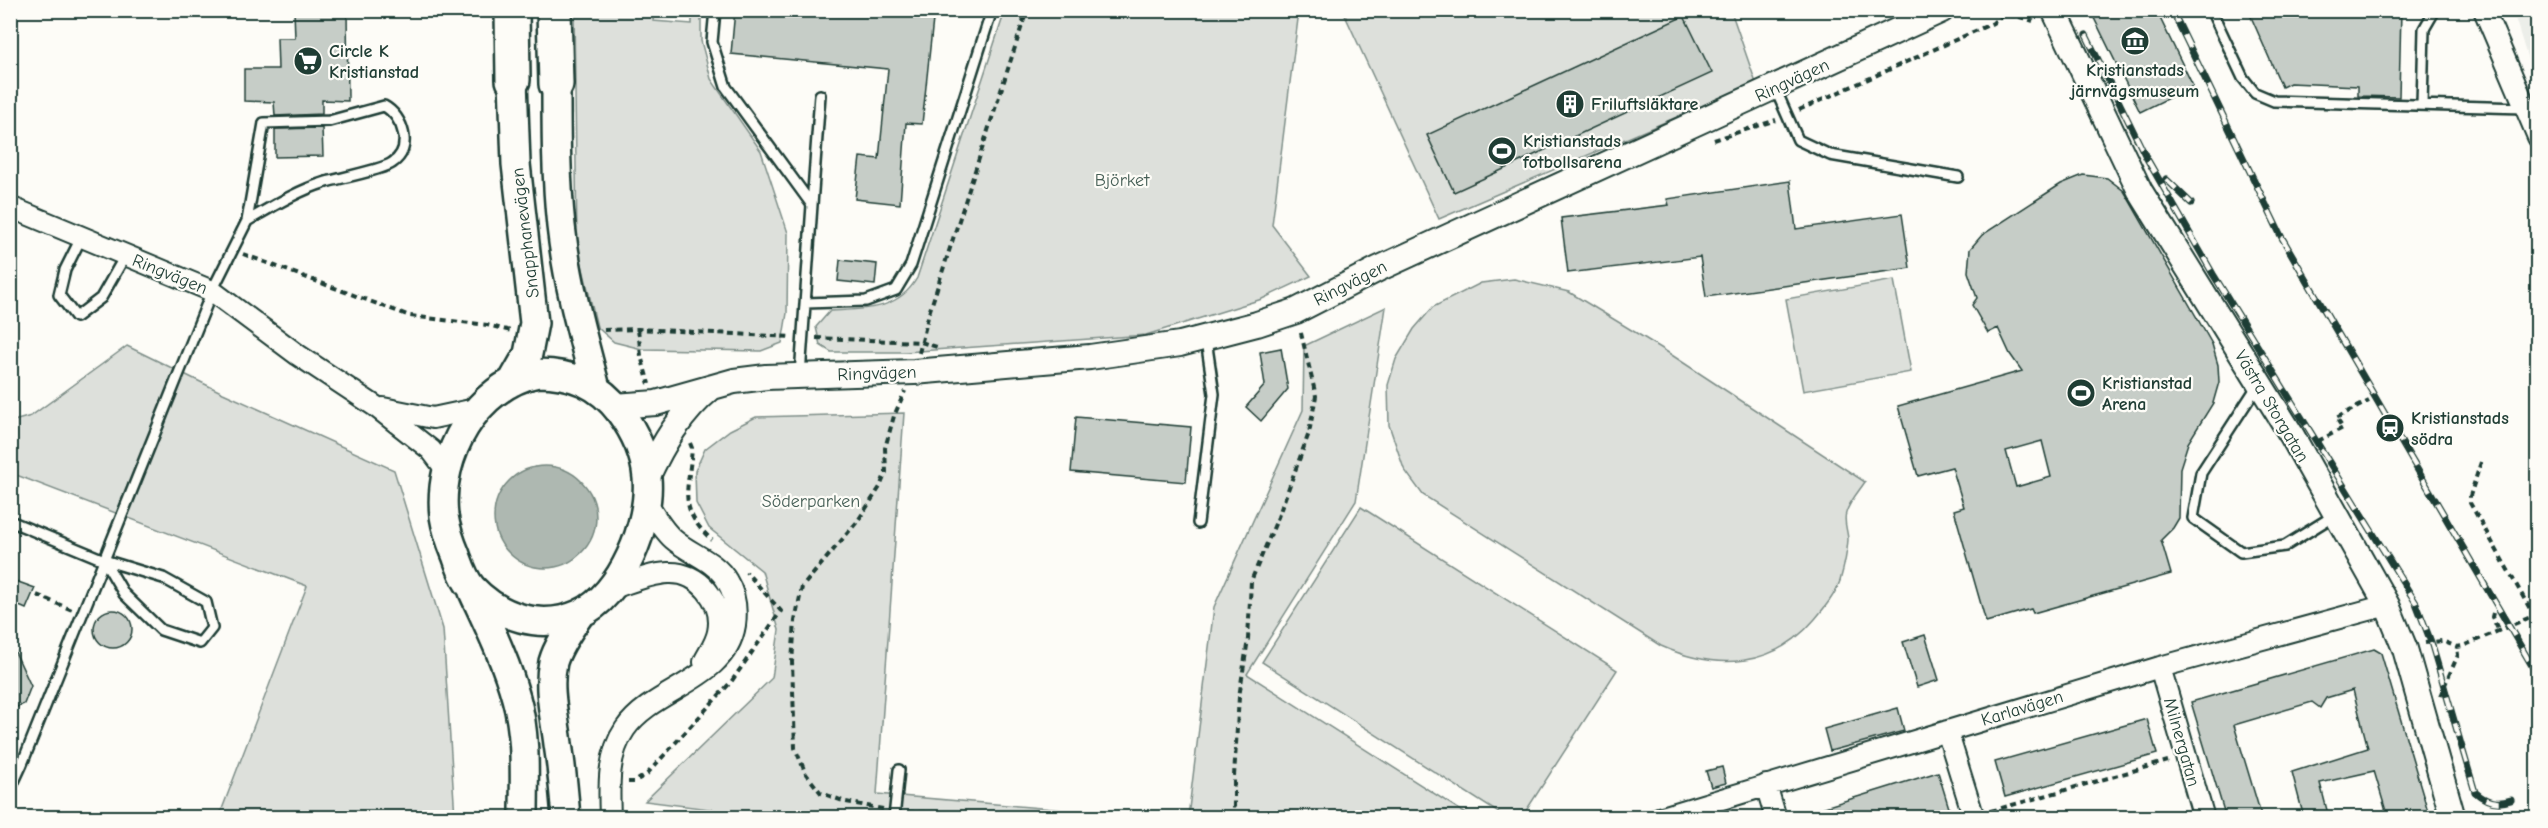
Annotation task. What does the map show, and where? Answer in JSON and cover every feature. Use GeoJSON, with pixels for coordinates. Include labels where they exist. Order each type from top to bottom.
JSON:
{"type":"FeatureCollection","features":[{"type":"Feature","properties":{"kind":"highway"},"geometry":{"type":"LineString","coordinates":[[512,10],[513,80]]}},
{"type":"Feature","properties":{"kind":"highway"},"geometry":{"type":"LineString","coordinates":[[554,10],[556,84]]}},
{"type":"Feature","properties":{"kind":"main road","name":"Snapphanevägen"},"geometry":{"type":"LineString","coordinates":[[512,382],[528,354],[534,323],[516,164],[513,80]]}},
{"type":"Feature","properties":{"kind":"main road","name":"Snapphanevägen"},"geometry":{"type":"LineString","coordinates":[[556,84],[556,165],[561,228],[575,307],[606,397]]}},
{"type":"Feature","properties":{"kind":"main road"},"geometry":{"type":"LineString","coordinates":[[524,818],[523,741],[517,700],[508,671],[450,540],[444,516],[447,471],[456,443],[480,408],[499,389],[526,375],[551,373],[566,374],[606,397],[633,433],[644,459],[647,490],[644,520],[634,547],[610,589],[580,614],[554,661],[551,692],[566,818]]}},
{"type":"Feature","properties":{"kind":"main road"},"geometry":{"type":"LineString","coordinates":[[470,586],[483,598],[513,617],[544,621],[580,614]]}},
{"type":"Feature","properties":{"kind":"street","name":"Ringvägen"},"geometry":{"type":"LineString","coordinates":[[606,397],[656,403],[712,387],[766,377],[914,372],[1090,357],[1180,344],[1257,324],[1303,322],[1378,269],[1942,10]]}},
{"type":"Feature","properties":{"kind":"street"},"geometry":{"type":"LineString","coordinates":[[2484,10],[2538,137]]}},
{"type":"Feature","properties":{"kind":"street","name":"Västra Storgatan"},"geometry":{"type":"LineString","coordinates":[[2044,16],[2140,190],[2259,383],[2387,604],[2404,649],[2453,818]]}},
{"type":"Feature","properties":{"kind":"street","name":"Ringvägen"},"geometry":{"type":"LineString","coordinates":[[10,207],[212,291],[298,355],[375,406],[431,450],[447,471]]}},
{"type":"Feature","properties":{"kind":"street"},"geometry":{"type":"LineString","coordinates":[[610,818],[609,776],[616,748],[624,730],[650,704],[719,659],[728,646],[736,617],[732,592],[723,574],[673,539],[647,490],[663,444],[680,420],[712,387]]}},
{"type":"Feature","properties":{"kind":"street","name":"Ringvägen"},"geometry":{"type":"LineString","coordinates":[[375,406],[400,413],[433,417],[480,408]]}},
{"type":"Feature","properties":{"kind":"street"},"geometry":{"type":"LineString","coordinates":[[610,589],[648,576],[670,573],[691,576],[702,584],[715,604],[719,631],[697,675]]}},
{"type":"Feature","properties":{"kind":"street","name":"Karlavägen"},"geometry":{"type":"LineString","coordinates":[[1659,818],[2160,667],[2387,604]]}},
{"type":"Feature","properties":{"kind":"street","name":"Milnergatan"},"geometry":{"type":"LineString","coordinates":[[2160,667],[2204,818]]}},
{"type":"Feature","properties":{"kind":"street"},"geometry":{"type":"LineString","coordinates":[[1947,731],[1974,817]]}},
{"type":"Feature","properties":{"kind":"street"},"geometry":{"type":"LineString","coordinates":[[1766,785],[1776,818]]}},
{"type":"Feature","properties":{"kind":"lane"},"geometry":{"type":"LineString","coordinates":[[715,10],[712,42],[726,87],[812,205]]}},
{"type":"Feature","properties":{"kind":"lane"},"geometry":{"type":"LineString","coordinates":[[806,303],[866,301],[896,290],[911,265],[992,10]]}},
{"type":"Feature","properties":{"kind":"lane"},"geometry":{"type":"LineString","coordinates":[[2211,10],[2243,78],[2255,93],[2274,101],[2524,108]]}},
{"type":"Feature","properties":{"kind":"lane"},"geometry":{"type":"LineString","coordinates":[[2422,105],[2424,29],[2435,10]]}},
{"type":"Feature","properties":{"kind":"lane"},"geometry":{"type":"LineString","coordinates":[[1775,88],[1798,140],[1830,155],[1958,177]]}},
{"type":"Feature","properties":{"kind":"lane"},"geometry":{"type":"LineString","coordinates":[[800,375],[820,95]]}},
{"type":"Feature","properties":{"kind":"lane"},"geometry":{"type":"LineString","coordinates":[[10,789],[212,291],[247,221],[264,123],[329,121],[384,106],[392,110],[399,120],[404,142],[403,149],[392,163],[295,194],[247,221]]}},
{"type":"Feature","properties":{"kind":"lane"},"geometry":{"type":"LineString","coordinates":[[82,236],[65,270],[59,294],[76,317],[101,298],[125,256]]}},
{"type":"Feature","properties":{"kind":"lane"},"geometry":{"type":"LineString","coordinates":[[1198,523],[1214,394],[1206,337]]}},
{"type":"Feature","properties":{"kind":"lane"},"geometry":{"type":"LineString","coordinates":[[2259,383],[2201,473],[2193,518],[2241,552],[2285,546],[2336,515]]}},
{"type":"Feature","properties":{"kind":"lane"},"geometry":{"type":"LineString","coordinates":[[10,521],[104,560],[163,578],[206,602],[212,628],[200,643],[160,630],[124,594],[104,560]]}},
{"type":"Feature","properties":{"kind":"lane"},"geometry":{"type":"LineString","coordinates":[[10,759],[22,764]]}},
{"type":"Feature","properties":{"kind":"lane"},"geometry":{"type":"LineString","coordinates":[[894,818],[899,770]]}},
{"type":"Feature","properties":{"kind":"path"},"geometry":{"type":"LineString","coordinates":[[885,809],[846,802],[821,793],[806,774],[795,748],[792,662],[795,621],[802,587],[857,522],[880,487],[886,472],[885,448],[891,427],[914,372],[929,313],[1027,10]]}},
{"type":"Feature","properties":{"kind":"path"},"geometry":{"type":"LineString","coordinates":[[1703,144],[1787,116],[1993,24],[1998,17],[2005,14],[2044,16]]}},
{"type":"Feature","properties":{"kind":"path"},"geometry":{"type":"LineString","coordinates":[[1234,818],[1239,697],[1248,639],[1251,581],[1278,517],[1308,433],[1316,396],[1303,322]]}},
{"type":"Feature","properties":{"kind":"path"},"geometry":{"type":"LineString","coordinates":[[2313,443],[2343,428],[2336,418],[2369,401]]}},
{"type":"Feature","properties":{"kind":"path"},"geometry":{"type":"LineString","coordinates":[[2481,462],[2470,496],[2470,503],[2538,622]]}},
{"type":"Feature","properties":{"kind":"path"},"geometry":{"type":"LineString","coordinates":[[37,596],[82,614]]}},
{"type":"Feature","properties":{"kind":"path"},"geometry":{"type":"LineString","coordinates":[[2493,614],[2499,631]]}},
{"type":"Feature","properties":{"kind":"path"},"geometry":{"type":"LineString","coordinates":[[2419,645],[2442,641],[2457,647],[2463,646],[2533,616]]}},
{"type":"Feature","properties":{"kind":"path"},"geometry":{"type":"LineString","coordinates":[[2439,700],[2458,655],[2457,647]]}},
{"type":"Feature","properties":{"kind":"path"},"geometry":{"type":"LineString","coordinates":[[1974,817],[2186,756]]}},
{"type":"Feature","properties":{"kind":"path"},"geometry":{"type":"LineString","coordinates":[[903,811],[964,814],[971,818]]}},
{"type":"Feature","properties":{"kind":"shaded area"},"geometry":{"type":"Polygon","coordinates":[[[2513,11],[2537,11],[2537,89],[2513,11]]]}},
{"type":"Feature","properties":{"kind":"shaded area"},"geometry":{"type":"Polygon","coordinates":[[[545,466],[564,470],[581,481],[592,498],[596,517],[592,536],[581,553],[564,564],[545,568],[526,564],[509,553],[498,536],[494,517],[498,498],[509,481],[526,470],[545,466]]]}},
{"type":"Feature","properties":{"kind":"green space"},"geometry":{"type":"Polygon","coordinates":[[[574,11],[654,11],[653,21],[692,24],[692,11],[701,11],[701,41],[711,79],[761,151],[788,233],[787,313],[782,343],[761,351],[642,349],[614,342],[597,327],[577,244],[574,11]]]}},
{"type":"Feature","properties":{"kind":"green space","name":"Björket"},"geometry":{"type":"Polygon","coordinates":[[[1005,11],[1299,11],[1272,225],[1311,276],[1262,299],[1146,335],[905,352],[831,352],[820,345],[816,327],[830,311],[880,306],[900,297],[917,278],[1005,11]]]}},
{"type":"Feature","properties":{"kind":"green space","name":"Kristianstads fotbollsarena"},"geometry":{"type":"Polygon","coordinates":[[[1343,11],[1731,11],[1756,83],[1439,219],[1343,11]]]}},
{"type":"Feature","properties":{"kind":"green space"},"geometry":{"type":"Polygon","coordinates":[[[1514,279],[1569,292],[1661,348],[1865,482],[1847,509],[1845,519],[1848,545],[1838,586],[1815,619],[1799,635],[1763,656],[1744,660],[1703,659],[1682,654],[1661,646],[1423,495],[1404,469],[1389,425],[1388,385],[1396,359],[1414,329],[1433,307],[1481,283],[1514,279]]]}},
{"type":"Feature","properties":{"kind":"green space"},"geometry":{"type":"Polygon","coordinates":[[[1894,280],[1911,372],[1803,391],[1786,299],[1894,280]]]}},
{"type":"Feature","properties":{"kind":"green space"},"geometry":{"type":"Polygon","coordinates":[[[1386,307],[1356,501],[1247,674],[1471,817],[1188,817],[1214,607],[1303,410],[1304,346],[1386,307]]]}},
{"type":"Feature","properties":{"kind":"green space"},"geometry":{"type":"Polygon","coordinates":[[[127,346],[223,393],[394,470],[443,629],[455,817],[219,817],[307,586],[11,473],[10,422],[31,416],[127,346]]]}},
{"type":"Feature","properties":{"kind":"green space","name":"Söderparken"},"geometry":{"type":"Polygon","coordinates":[[[904,413],[877,794],[1147,817],[780,818],[645,801],[772,678],[779,630],[762,571],[709,528],[696,503],[695,471],[705,449],[730,430],[756,417],[904,413]]]}},
{"type":"Feature","properties":{"kind":"green space"},"geometry":{"type":"Polygon","coordinates":[[[1361,507],[1617,670],[1522,817],[1505,817],[1262,662],[1361,507]]]}},
{"type":"Feature","properties":{"kind":"building"},"geometry":{"type":"Polygon","coordinates":[[[294,10],[347,10],[348,101],[322,100],[322,114],[275,116],[274,102],[244,101],[244,69],[278,69],[277,38],[295,38],[294,10]]]}},
{"type":"Feature","properties":{"kind":"building"},"geometry":{"type":"Polygon","coordinates":[[[735,10],[934,10],[922,124],[906,123],[900,204],[855,199],[860,157],[879,159],[888,69],[731,54],[735,10]]]}},
{"type":"Feature","properties":{"kind":"building"},"geometry":{"type":"Polygon","coordinates":[[[2109,10],[2156,10],[2193,86],[2140,112],[2094,18],[2109,10]]]}},
{"type":"Feature","properties":{"kind":"building"},"geometry":{"type":"Polygon","coordinates":[[[2248,10],[2401,10],[2399,97],[2358,96],[2358,86],[2290,83],[2282,87],[2248,10]]]}},
{"type":"Feature","properties":{"kind":"building","name":"Friluftsläktare"},"geometry":{"type":"Polygon","coordinates":[[[1684,16],[1712,73],[1454,192],[1427,135],[1684,16]]]}},
{"type":"Feature","properties":{"kind":"building"},"geometry":{"type":"Polygon","coordinates":[[[322,128],[323,156],[275,157],[275,129],[322,128]]]}},
{"type":"Feature","properties":{"kind":"building","name":"Kristianstad Arena"},"geometry":{"type":"Polygon","coordinates":[[[2083,175],[2107,178],[2124,191],[2212,344],[2218,365],[2219,382],[2213,403],[2188,443],[2180,468],[2179,518],[2161,540],[2171,574],[2033,613],[2031,609],[1986,622],[1954,510],[1964,507],[1952,467],[1918,476],[1898,406],[2022,371],[2010,354],[1998,328],[1988,333],[1972,305],[1977,298],[1968,272],[1970,249],[1982,235],[2061,184],[2083,175]],[[2042,441],[2006,451],[2016,487],[2051,477],[2042,441]]]}},
{"type":"Feature","properties":{"kind":"building"},"geometry":{"type":"Polygon","coordinates":[[[1790,181],[1796,229],[1902,214],[1910,268],[1706,297],[1700,257],[1568,273],[1561,218],[1669,205],[1667,199],[1790,181]]]}},
{"type":"Feature","properties":{"kind":"building"},"geometry":{"type":"Polygon","coordinates":[[[840,260],[877,264],[875,285],[838,281],[840,260]]]}},
{"type":"Feature","properties":{"kind":"building"},"geometry":{"type":"Polygon","coordinates":[[[1281,348],[1288,389],[1261,421],[1246,407],[1265,385],[1260,352],[1281,348]]]}},
{"type":"Feature","properties":{"kind":"building"},"geometry":{"type":"Polygon","coordinates":[[[1076,417],[1191,427],[1186,482],[1071,472],[1076,417]]]}},
{"type":"Feature","properties":{"kind":"building"},"geometry":{"type":"Polygon","coordinates":[[[10,579],[35,588],[26,609],[10,602],[10,579]]]}},
{"type":"Feature","properties":{"kind":"building"},"geometry":{"type":"Polygon","coordinates":[[[113,610],[127,615],[132,629],[127,643],[113,648],[99,643],[94,629],[99,615],[113,610]]]}},
{"type":"Feature","properties":{"kind":"building"},"geometry":{"type":"Polygon","coordinates":[[[1925,635],[1939,680],[1917,687],[1903,642],[1925,635]]]}},
{"type":"Feature","properties":{"kind":"building"},"geometry":{"type":"Polygon","coordinates":[[[10,641],[31,686],[24,704],[10,710],[10,641]]]}},
{"type":"Feature","properties":{"kind":"building"},"geometry":{"type":"Polygon","coordinates":[[[2374,649],[2381,653],[2430,818],[2388,818],[2374,771],[2320,783],[2329,818],[2304,818],[2292,772],[2368,748],[2353,690],[2326,698],[2320,708],[2312,702],[2234,725],[2262,818],[2226,818],[2191,702],[2374,649]]]}},
{"type":"Feature","properties":{"kind":"building"},"geometry":{"type":"Polygon","coordinates":[[[1898,708],[1904,731],[1830,751],[1824,729],[1898,708]]]}},
{"type":"Feature","properties":{"kind":"building"},"geometry":{"type":"Polygon","coordinates":[[[2147,719],[2157,754],[2005,797],[1995,762],[2147,719]]]}},
{"type":"Feature","properties":{"kind":"building"},"geometry":{"type":"Polygon","coordinates":[[[1722,767],[1726,783],[1711,787],[1706,771],[1722,767]]]}},
{"type":"Feature","properties":{"kind":"building"},"geometry":{"type":"Polygon","coordinates":[[[1938,772],[1949,808],[1919,818],[1802,818],[1802,814],[1938,772]]]}},
{"type":"Feature","properties":{"kind":"railway"},"geometry":{"type":"LineString","coordinates":[[2172,10],[2281,236],[2538,676]]}},
{"type":"Feature","properties":{"kind":"railway"},"geometry":{"type":"LineString","coordinates":[[2086,35],[2146,157],[2213,274],[2416,603],[2431,642],[2475,792],[2492,802],[2511,800]]}},
{"type":"Feature","properties":{"kind":"railway"},"geometry":{"type":"LineString","coordinates":[[2166,179],[2191,203]]}},
{"type":"Feature","properties":{"kind":"place","name":"Kristianstads järnvägsmuseum"},"geometry":{"type":"Point","coordinates":[2135,41]}},
{"type":"Feature","properties":{"kind":"place","name":"Circle K Kristianstad"},"geometry":{"type":"Point","coordinates":[308,61]}},
{"type":"Feature","properties":{"kind":"place","name":"Friluftsläktare"},"geometry":{"type":"Point","coordinates":[1570,104]}},
{"type":"Feature","properties":{"kind":"place","name":"Kristianstads fotbollsarena"},"geometry":{"type":"Point","coordinates":[1502,151]}},
{"type":"Feature","properties":{"kind":"place","name":"Kristianstad Arena"},"geometry":{"type":"Point","coordinates":[2081,393]}},
{"type":"Feature","properties":{"kind":"place","name":"Kristianstads södra"},"geometry":{"type":"Point","coordinates":[2390,428]}}]}
